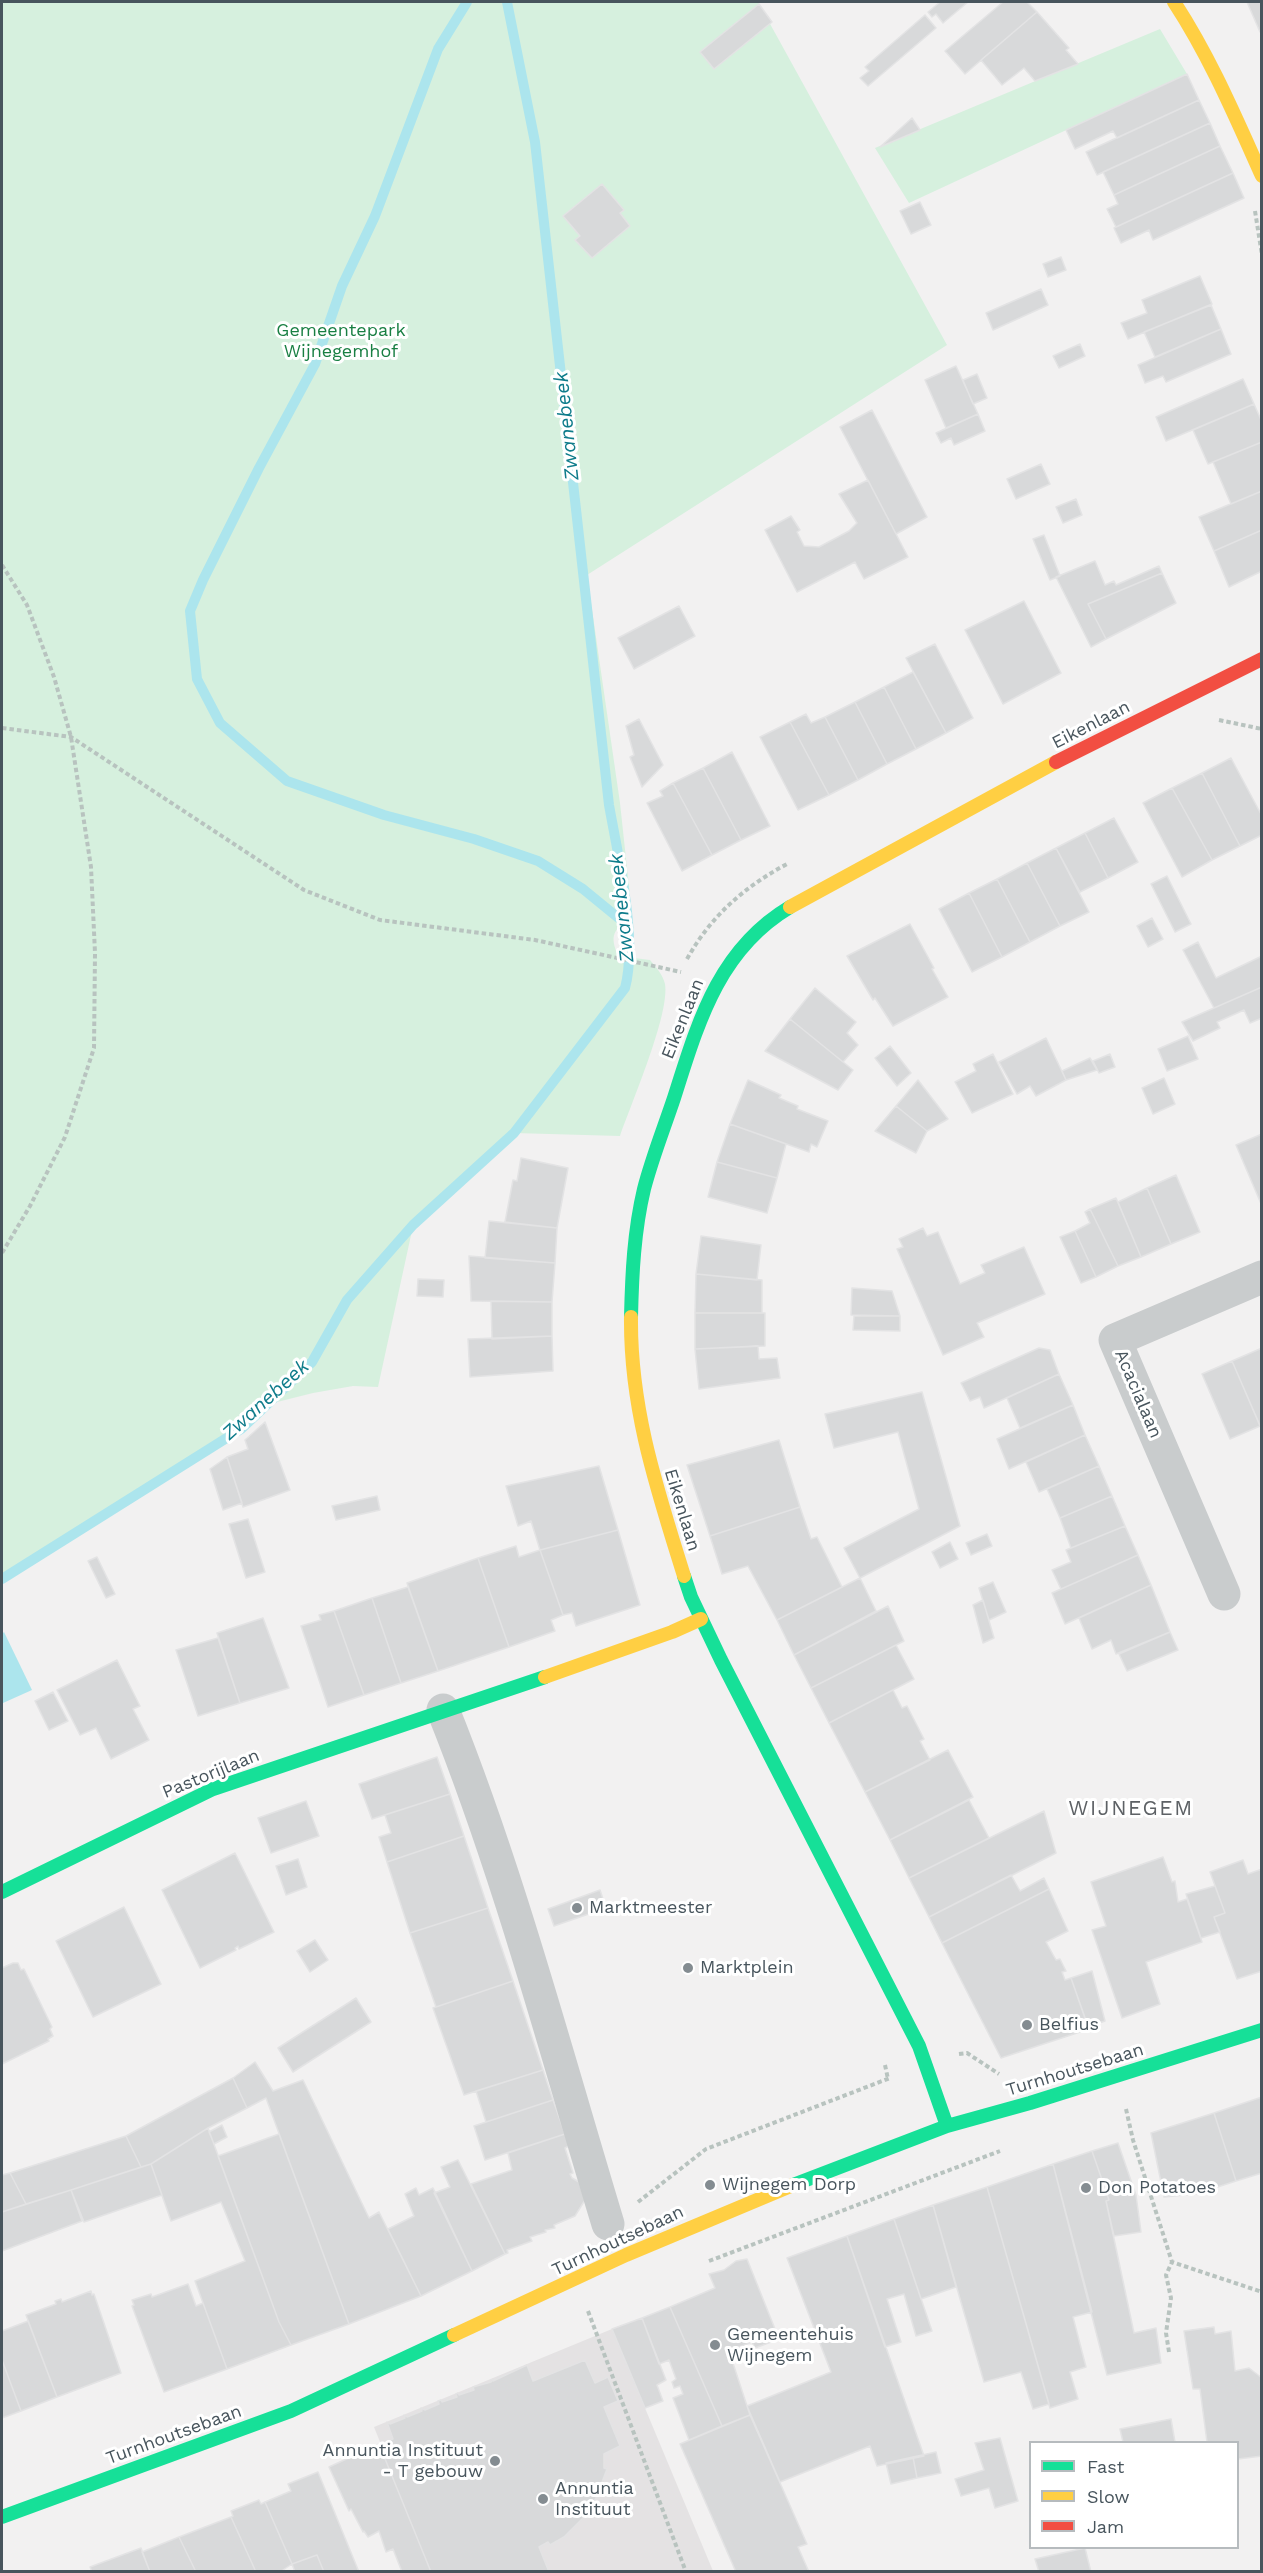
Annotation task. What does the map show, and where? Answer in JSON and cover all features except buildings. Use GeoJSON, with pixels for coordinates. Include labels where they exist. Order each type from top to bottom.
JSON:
{"type":"FeatureCollection","features":[{"type":"Feature","properties":{"kind":"street"},"geometry":{"type":"LineString","coordinates":[[1174,2],[1195,33],[1222,86],[1262,176]]}},
{"type":"Feature","properties":{"kind":"street","name":"Eikenlaan"},"geometry":{"type":"LineString","coordinates":[[701,1619],[684,1577],[654,1480],[640,1424],[631,1348],[632,1264],[644,1190],[700,1015],[717,982],[746,942],[773,917],[824,886],[1027,777],[1262,659]]}},
{"type":"Feature","properties":{"kind":"street","name":"Acacialaan"},"geometry":{"type":"LineString","coordinates":[[1224,1594],[1115,1340],[1262,1277]]}},
{"type":"Feature","properties":{"kind":"street"},"geometry":{"type":"LineString","coordinates":[[608,2224],[497,1860],[469,1774],[443,1710],[644,1642],[701,1619],[919,2046],[947,2126]]}},
{"type":"Feature","properties":{"kind":"street","name":"Pastorijlaan"},"geometry":{"type":"LineString","coordinates":[[2,1892],[213,1789],[443,1710]]}},
{"type":"Feature","properties":{"kind":"street","name":"Turnhoutsebaan"},"geometry":{"type":"LineString","coordinates":[[2,2517],[291,2411],[626,2255],[734,2208],[947,2126],[1030,2103],[1262,2030]]}},
{"type":"Feature","properties":{"kind":"path"},"geometry":{"type":"LineString","coordinates":[[2,565],[27,605],[54,677],[71,737],[91,867],[95,953],[94,1048],[65,1137],[30,1206],[2,1253]]}},
{"type":"Feature","properties":{"kind":"path"},"geometry":{"type":"LineString","coordinates":[[1223,714],[1213,719],[1262,729]]}},
{"type":"Feature","properties":{"kind":"path"},"geometry":{"type":"LineString","coordinates":[[2,728],[71,737],[304,890],[380,920],[535,940],[681,972]]}},
{"type":"Feature","properties":{"kind":"path"},"geometry":{"type":"LineString","coordinates":[[678,981],[693,948],[717,915],[758,879],[792,861]]}},
{"type":"Feature","properties":{"kind":"path"},"geometry":{"type":"LineString","coordinates":[[957,2054],[967,2053],[999,2074],[1008,2072]]}},
{"type":"Feature","properties":{"kind":"path"},"geometry":{"type":"LineString","coordinates":[[608,2224],[706,2149],[888,2079]]}},
{"type":"Feature","properties":{"kind":"path"},"geometry":{"type":"LineString","coordinates":[[1125,2106],[1133,2140],[1172,2262],[1166,2275],[1172,2298],[1167,2333],[1169,2352]]}},
{"type":"Feature","properties":{"kind":"path"},"geometry":{"type":"LineString","coordinates":[[708,2261],[1007,2148]]}},
{"type":"Feature","properties":{"kind":"path"},"geometry":{"type":"LineString","coordinates":[[1172,2262],[1262,2292]]}},
{"type":"Feature","properties":{"kind":"path"},"geometry":{"type":"LineString","coordinates":[[578,2308],[594,2306]]}},
{"type":"Feature","properties":{"kind":"path"},"geometry":{"type":"LineString","coordinates":[[587,2307],[686,2571]]}},
{"type":"Feature","properties":{"kind":"shaded area","name":"Annuntia Instituut"},"geometry":{"type":"Polygon","coordinates":[[[612,2329],[713,2571],[432,2571],[374,2427],[612,2329]]]}},
{"type":"Feature","properties":{"kind":"green space","name":"Gemeentepark Wijnegemhof"},"geometry":{"type":"Polygon","coordinates":[[[2,2],[758,2],[947,345],[587,575],[620,803],[630,896],[630,916],[617,929],[614,943],[618,956],[650,960],[661,974],[665,984],[662,1016],[656,1037],[620,1136],[514,1133],[413,1226],[378,1387],[353,1386],[265,1405],[241,1429],[2,1579],[2,2]]]}},
{"type":"Feature","properties":{"kind":"green space"},"geometry":{"type":"Polygon","coordinates":[[[1160,29],[1187,74],[909,203],[875,148],[1160,29]]]}},
{"type":"Feature","properties":{"kind":"water"},"geometry":{"type":"Polygon","coordinates":[[[4,1632],[32,1690],[3,1703],[2,1634],[4,1632]]]}},
{"type":"Feature","properties":{"kind":"waterway"},"geometry":{"type":"LineString","coordinates":[[467,2],[438,49],[375,216],[342,286],[315,364],[259,468],[190,611],[197,679],[220,723],[287,781],[384,815],[474,839],[538,861],[583,889],[627,925]]}},
{"type":"Feature","properties":{"kind":"waterway","name":"Zwanebeek"},"geometry":{"type":"LineString","coordinates":[[2,1579],[241,1429],[312,1362],[347,1300],[413,1225],[514,1133],[625,988],[628,968],[628,922],[609,805],[535,142],[507,2]]}},
{"type":"Feature","properties":{"kind":"traffic: fast"},"geometry":{"type":"LineString","coordinates":[[631,1317],[634,1253],[644,1189],[702,1016],[714,990],[745,944],[765,924],[790,907]]}},
{"type":"Feature","properties":{"kind":"traffic: fast"},"geometry":{"type":"LineString","coordinates":[[684,1576],[691,1597],[721,1660],[919,2046],[947,2126]]}},
{"type":"Feature","properties":{"kind":"traffic: fast"},"geometry":{"type":"LineString","coordinates":[[2,1892],[213,1789],[545,1677]]}},
{"type":"Feature","properties":{"kind":"traffic: fast"},"geometry":{"type":"LineString","coordinates":[[793,2185],[947,2126],[1030,2103],[1262,2030]]}},
{"type":"Feature","properties":{"kind":"traffic: fast"},"geometry":{"type":"LineString","coordinates":[[2,2517],[291,2411],[454,2335]]}},
{"type":"Feature","properties":{"kind":"traffic: slow"},"geometry":{"type":"LineString","coordinates":[[1174,2],[1211,65],[1262,176]]}},
{"type":"Feature","properties":{"kind":"traffic: slow"},"geometry":{"type":"LineString","coordinates":[[790,907],[1056,762]]}},
{"type":"Feature","properties":{"kind":"traffic: slow"},"geometry":{"type":"LineString","coordinates":[[631,1317],[632,1351],[640,1416],[655,1480],[684,1576]]}},
{"type":"Feature","properties":{"kind":"traffic: slow"},"geometry":{"type":"LineString","coordinates":[[545,1677],[672,1632],[701,1619]]}},
{"type":"Feature","properties":{"kind":"traffic: slow"},"geometry":{"type":"LineString","coordinates":[[454,2335],[626,2255],[793,2185]]}},
{"type":"Feature","properties":{"kind":"traffic: jam"},"geometry":{"type":"LineString","coordinates":[[1056,762],[1262,659]]}},
{"type":"Feature","properties":{"kind":"place","name":"Marktmeester"},"geometry":{"type":"Point","coordinates":[577,1908]}},
{"type":"Feature","properties":{"kind":"place","name":"Marktplein"},"geometry":{"type":"Point","coordinates":[688,1968]}},
{"type":"Feature","properties":{"kind":"place","name":"Belfius"},"geometry":{"type":"Point","coordinates":[1027,2025]}},
{"type":"Feature","properties":{"kind":"place","name":"Wijnegem Dorp"},"geometry":{"type":"Point","coordinates":[710,2185]}},
{"type":"Feature","properties":{"kind":"place","name":"Don Potatoes"},"geometry":{"type":"Point","coordinates":[1086,2188]}},
{"type":"Feature","properties":{"kind":"place","name":"Gemeentehuis Wijnegem"},"geometry":{"type":"Point","coordinates":[715,2345]}},
{"type":"Feature","properties":{"kind":"place","name":"Annuntia Instituut - T gebouw"},"geometry":{"type":"Point","coordinates":[495,2461]}},
{"type":"Feature","properties":{"kind":"place","name":"Annuntia Instituut"},"geometry":{"type":"Point","coordinates":[543,2499]}},
{"type":"Feature","properties":{"kind":"district","name":"WIJNEGEM"},"geometry":{"type":"Point","coordinates":[1131,1809]}}]}
